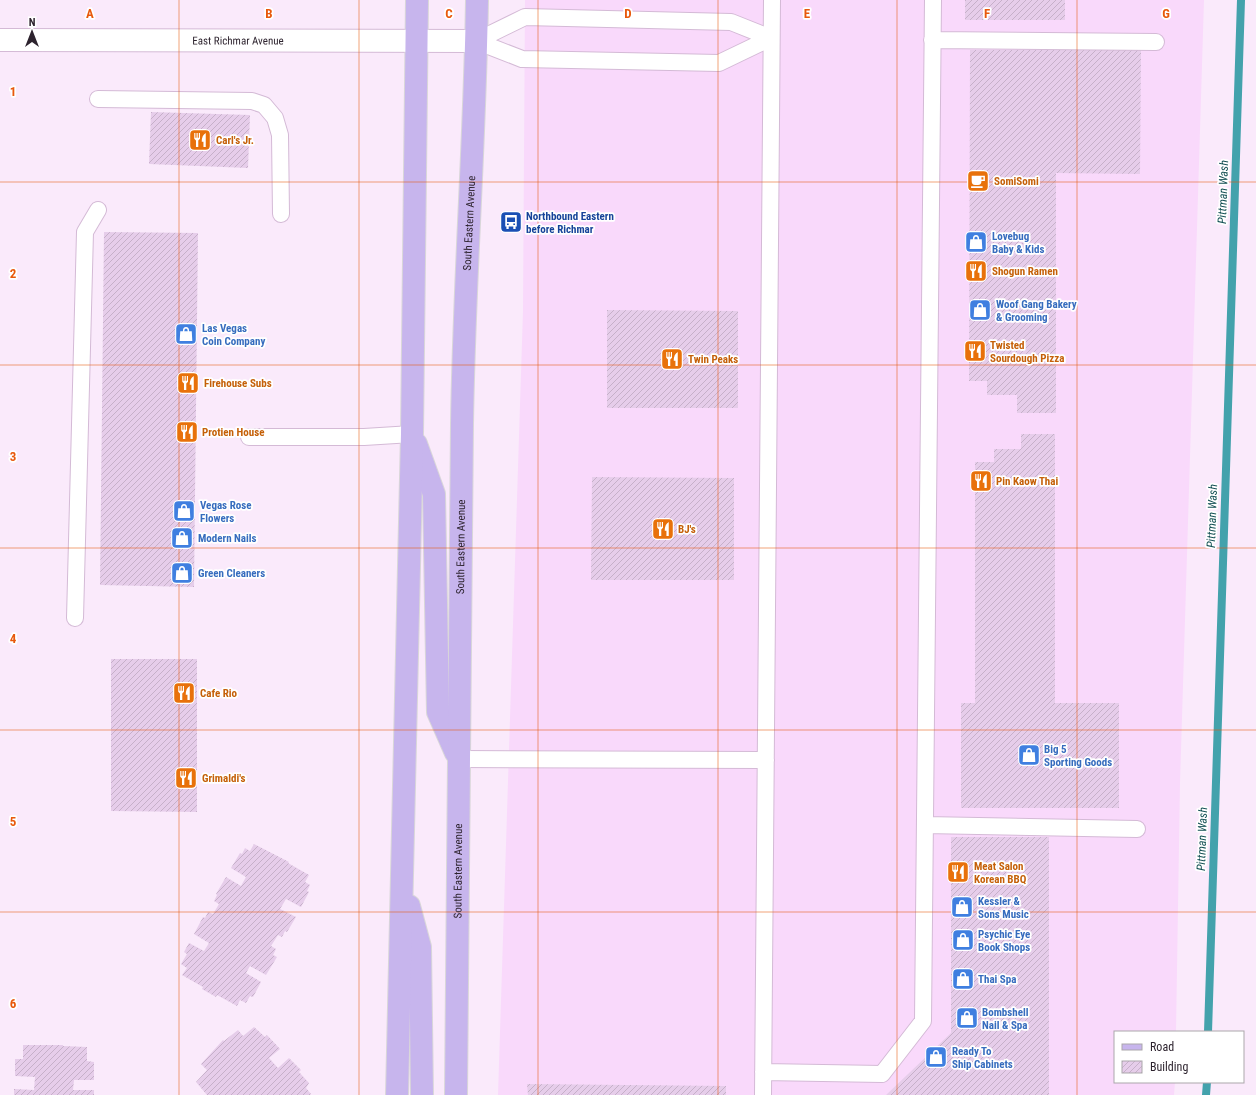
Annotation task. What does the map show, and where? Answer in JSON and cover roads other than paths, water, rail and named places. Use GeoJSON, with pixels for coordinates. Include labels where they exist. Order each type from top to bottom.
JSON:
{"type":"FeatureCollection","features":[{"type":"Feature","properties":{"kind":"main road"},"geometry":{"type":"LineString","coordinates":[[397,1095],[412,434],[417,40],[416,0]]}},
{"type":"Feature","properties":{"kind":"main road","name":"South Eastern Avenue"},"geometry":{"type":"LineString","coordinates":[[456,1095],[462,422],[466,274],[477,0]]}},
{"type":"Feature","properties":{"kind":"main road"},"geometry":{"type":"LineString","coordinates":[[412,434],[434,494],[438,712],[459,759]]}},
{"type":"Feature","properties":{"kind":"main road"},"geometry":{"type":"LineString","coordinates":[[402,882],[420,947],[422,1095]]}},
{"type":"Feature","properties":{"kind":"street","name":"East Richmar Avenue"},"geometry":{"type":"LineString","coordinates":[[0,40],[476,40]]}},
{"type":"Feature","properties":{"kind":"lane"},"geometry":{"type":"LineString","coordinates":[[763,1095],[772,0]]}},
{"type":"Feature","properties":{"kind":"lane"},"geometry":{"type":"LineString","coordinates":[[763,1072],[882,1074],[923,1021],[933,0]]}},
{"type":"Feature","properties":{"kind":"lane"},"geometry":{"type":"LineString","coordinates":[[476,40],[525,17],[731,22],[771,38]]}},
{"type":"Feature","properties":{"kind":"lane"},"geometry":{"type":"LineString","coordinates":[[476,40],[522,59],[719,63],[771,38]]}},
{"type":"Feature","properties":{"kind":"lane"},"geometry":{"type":"LineString","coordinates":[[932,40],[1156,42]]}},
{"type":"Feature","properties":{"kind":"lane"},"geometry":{"type":"LineString","coordinates":[[98,99],[252,101],[264,105],[275,118],[280,135],[280,214]]}},
{"type":"Feature","properties":{"kind":"lane"},"geometry":{"type":"LineString","coordinates":[[75,618],[85,232],[98,210]]}},
{"type":"Feature","properties":{"kind":"lane"},"geometry":{"type":"LineString","coordinates":[[249,438],[364,438],[412,434]]}},
{"type":"Feature","properties":{"kind":"lane"},"geometry":{"type":"LineString","coordinates":[[459,759],[766,760]]}},
{"type":"Feature","properties":{"kind":"lane"},"geometry":{"type":"LineString","coordinates":[[925,825],[1137,829]]}},
{"type":"Feature","properties":{"kind":"waterway","name":"Pittman Wash"},"geometry":{"type":"LineString","coordinates":[[1208,1031],[1241,0]]}},
{"type":"Feature","properties":{"kind":"waterway","name":"Pittman Wash"},"geometry":{"type":"LineString","coordinates":[[1206,1095],[1207,1083]]}},
{"type":"Feature","properties":{"kind":"place","name":"Carl's Jr."},"geometry":{"type":"Point","coordinates":[200,140]}},
{"type":"Feature","properties":{"kind":"place","name":"SomiSomi"},"geometry":{"type":"Point","coordinates":[978,181]}},
{"type":"Feature","properties":{"kind":"place","name":"Northbound Eastern before Richmar"},"geometry":{"type":"Point","coordinates":[511,222]}},
{"type":"Feature","properties":{"kind":"place","name":"Lovebug Baby & Kids"},"geometry":{"type":"Point","coordinates":[976,242]}},
{"type":"Feature","properties":{"kind":"place","name":"Shogun Ramen"},"geometry":{"type":"Point","coordinates":[976,271]}},
{"type":"Feature","properties":{"kind":"place","name":"Woof Gang Bakery & Grooming"},"geometry":{"type":"Point","coordinates":[980,310]}},
{"type":"Feature","properties":{"kind":"place","name":"Las Vegas Coin Company"},"geometry":{"type":"Point","coordinates":[186,334]}},
{"type":"Feature","properties":{"kind":"place","name":"Twisted Sourdough Pizza"},"geometry":{"type":"Point","coordinates":[975,351]}},
{"type":"Feature","properties":{"kind":"place","name":"Twin Peaks"},"geometry":{"type":"Point","coordinates":[672,359]}},
{"type":"Feature","properties":{"kind":"place","name":"Firehouse Subs"},"geometry":{"type":"Point","coordinates":[188,383]}},
{"type":"Feature","properties":{"kind":"place","name":"Protien House"},"geometry":{"type":"Point","coordinates":[187,432]}},
{"type":"Feature","properties":{"kind":"place","name":"Pin Kaow Thai"},"geometry":{"type":"Point","coordinates":[981,481]}},
{"type":"Feature","properties":{"kind":"place","name":"Vegas Rose Flowers"},"geometry":{"type":"Point","coordinates":[184,511]}},
{"type":"Feature","properties":{"kind":"place","name":"BJ's"},"geometry":{"type":"Point","coordinates":[663,529]}},
{"type":"Feature","properties":{"kind":"place","name":"Modern Nails"},"geometry":{"type":"Point","coordinates":[182,538]}},
{"type":"Feature","properties":{"kind":"place","name":"Green Cleaners"},"geometry":{"type":"Point","coordinates":[182,573]}},
{"type":"Feature","properties":{"kind":"place","name":"Cafe Rio"},"geometry":{"type":"Point","coordinates":[184,693]}},
{"type":"Feature","properties":{"kind":"place","name":"Big 5 Sporting Goods"},"geometry":{"type":"Point","coordinates":[1029,755]}},
{"type":"Feature","properties":{"kind":"place","name":"Grimaldi's"},"geometry":{"type":"Point","coordinates":[186,778]}},
{"type":"Feature","properties":{"kind":"place","name":"Meat Salon Korean BBQ"},"geometry":{"type":"Point","coordinates":[958,872]}},
{"type":"Feature","properties":{"kind":"place","name":"Kessler & Sons Music"},"geometry":{"type":"Point","coordinates":[962,907]}},
{"type":"Feature","properties":{"kind":"place","name":"Psychic Eye Book Shops"},"geometry":{"type":"Point","coordinates":[963,940]}},
{"type":"Feature","properties":{"kind":"place","name":"Thai Spa"},"geometry":{"type":"Point","coordinates":[963,979]}},
{"type":"Feature","properties":{"kind":"place","name":"Bombshell Nail & Spa"},"geometry":{"type":"Point","coordinates":[967,1018]}},
{"type":"Feature","properties":{"kind":"place","name":"Ready To Ship Cabinets"},"geometry":{"type":"Point","coordinates":[936,1057]}}]}
